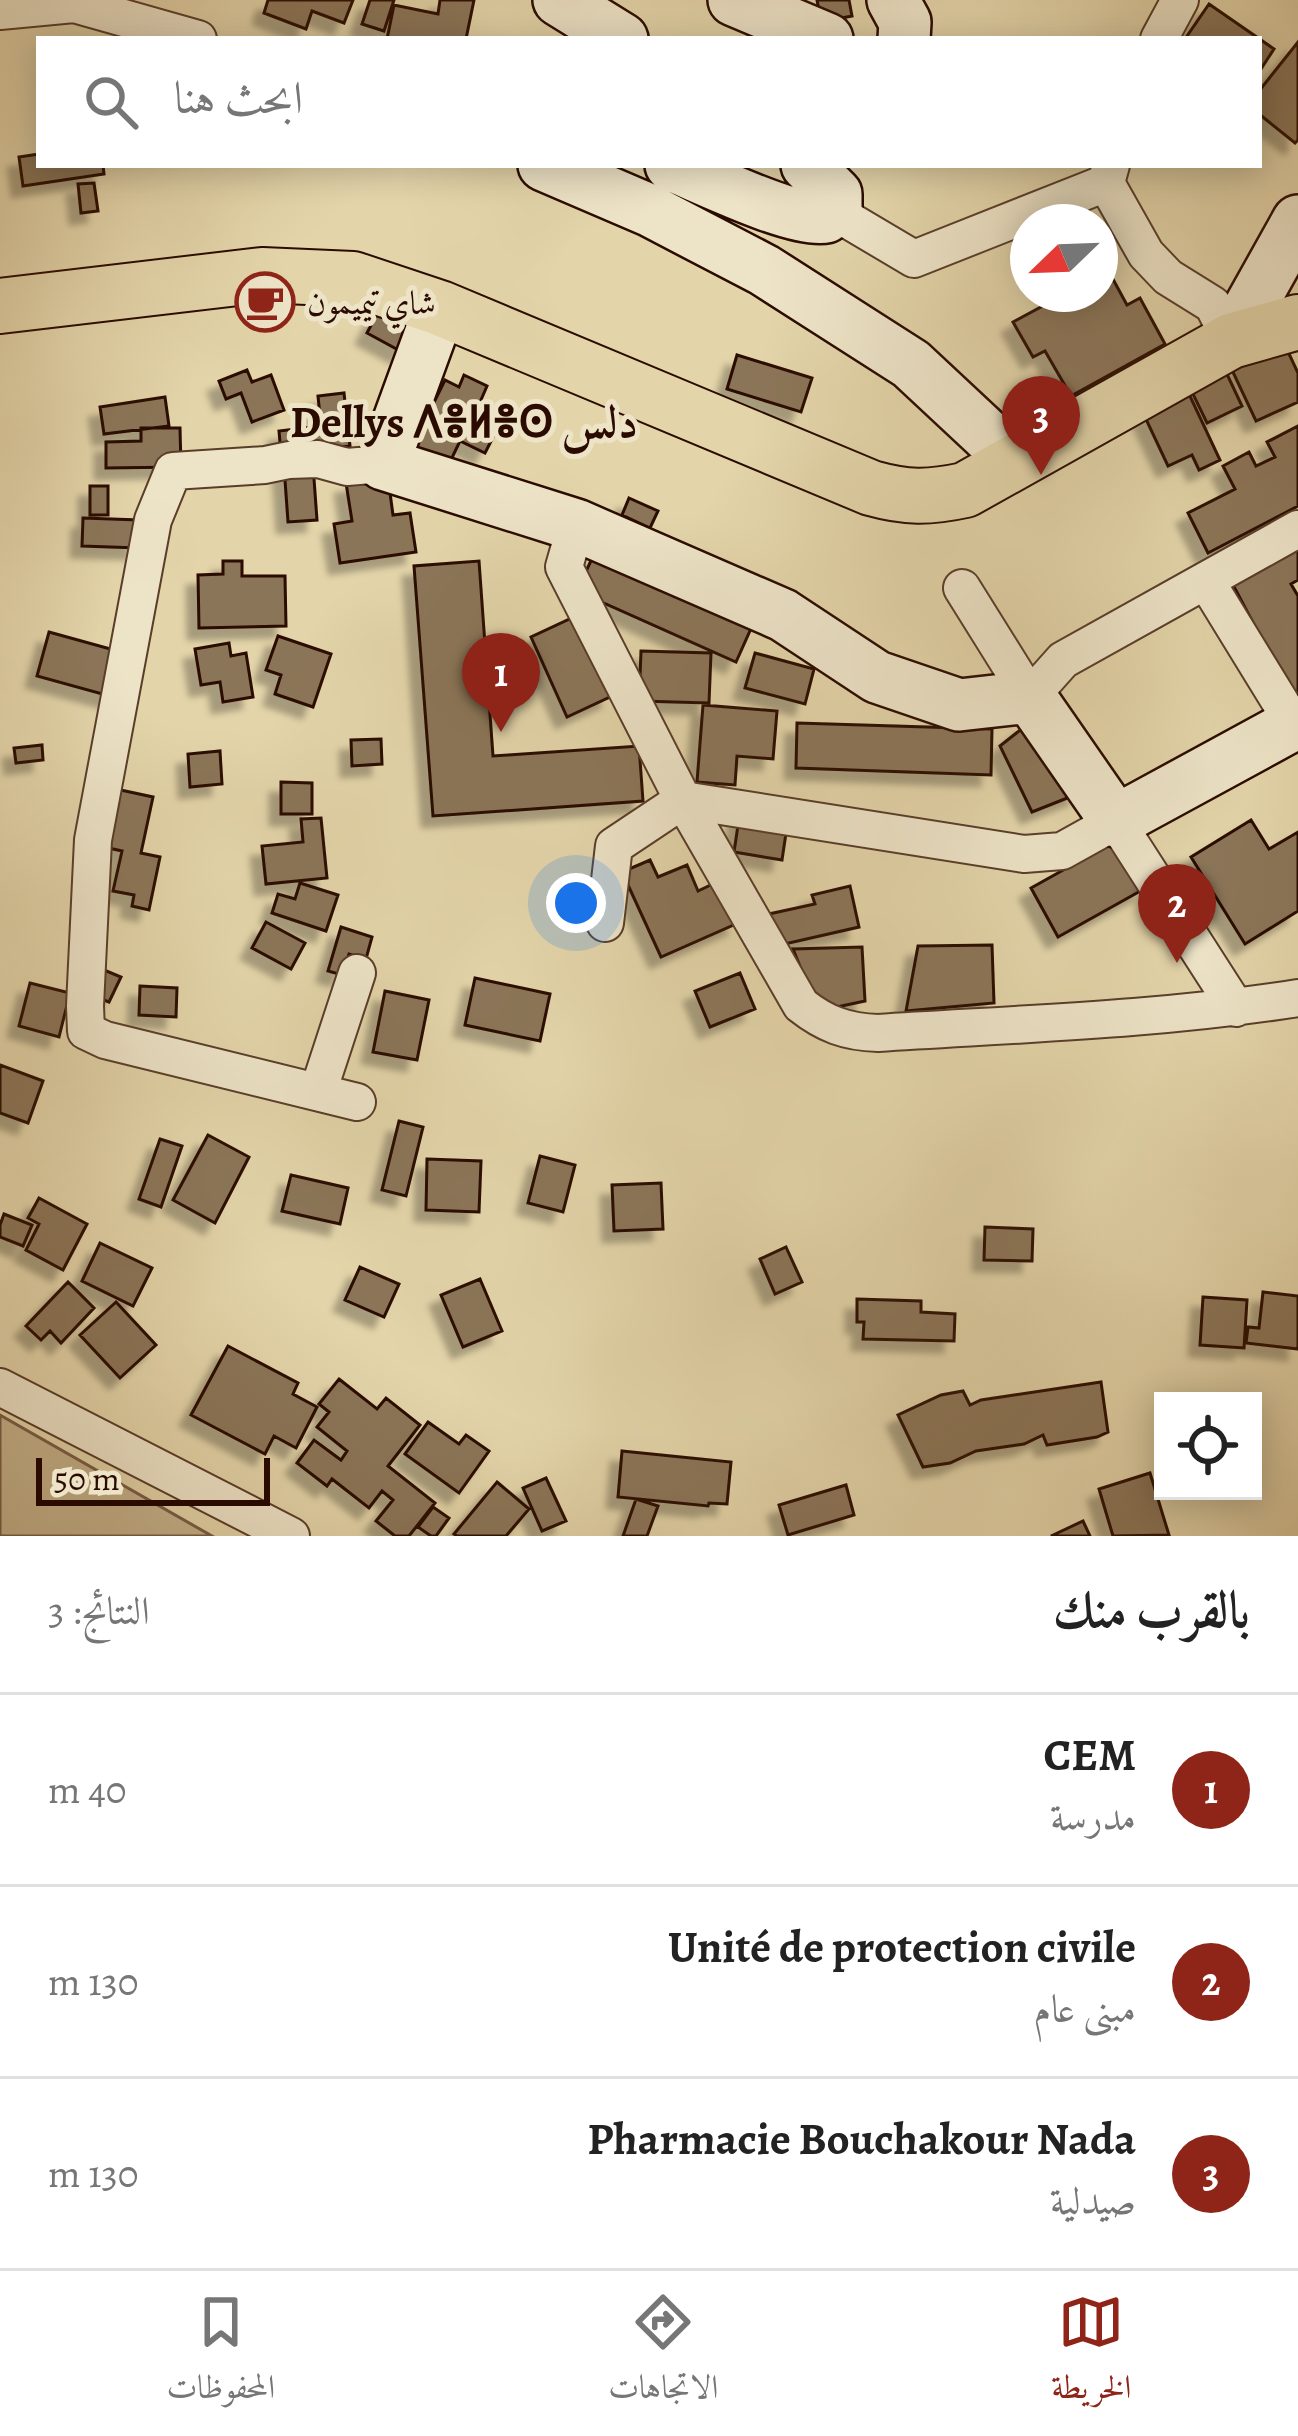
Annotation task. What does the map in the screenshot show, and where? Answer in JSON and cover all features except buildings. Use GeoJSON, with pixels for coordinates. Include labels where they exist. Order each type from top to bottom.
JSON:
{"type":"FeatureCollection","features":[{"type":"Feature","properties":{"kind":"main road"},"geometry":{"type":"LineString","coordinates":[[559,0],[617,36]]}},
{"type":"Feature","properties":{"kind":"main road"},"geometry":{"type":"LineString","coordinates":[[734,0],[820,36]]}},
{"type":"Feature","properties":{"kind":"main road"},"geometry":{"type":"LineString","coordinates":[[893,0],[905,22],[904,36]]}},
{"type":"Feature","properties":{"kind":"main road"},"geometry":{"type":"LineString","coordinates":[[551,168],[649,210],[801,293],[911,364],[1016,462]]}},
{"type":"Feature","properties":{"kind":"main road"},"geometry":{"type":"LineString","coordinates":[[679,168],[813,219],[826,217],[837,198],[834,189],[810,168]]}},
{"type":"Feature","properties":{"kind":"main road"},"geometry":{"type":"LineString","coordinates":[[1231,341],[1298,220]]}},
{"type":"Feature","properties":{"kind":"main road"},"geometry":{"type":"LineString","coordinates":[[0,306],[262,275],[352,278],[440,308],[871,488],[934,497],[965,490],[1231,341],[1298,322]]}},
{"type":"Feature","properties":{"kind":"main road"},"geometry":{"type":"LineString","coordinates":[[440,308],[383,464],[576,525],[783,615],[877,677],[959,705],[1030,697],[1116,821],[1297,726]]}},
{"type":"Feature","properties":{"kind":"street"},"geometry":{"type":"LineString","coordinates":[[1161,36],[1180,0]]}},
{"type":"Feature","properties":{"kind":"street"},"geometry":{"type":"LineString","coordinates":[[0,11],[74,4],[187,36]]}},
{"type":"Feature","properties":{"kind":"street"},"geometry":{"type":"LineString","coordinates":[[833,211],[914,259],[1108,174],[1146,254],[1168,277],[1213,305],[1231,341]]}},
{"type":"Feature","properties":{"kind":"street"},"geometry":{"type":"LineString","coordinates":[[357,1102],[104,1040],[86,1031],[93,840],[153,520],[173,472],[304,460],[347,467],[383,464]]}},
{"type":"Feature","properties":{"kind":"street"},"geometry":{"type":"LineString","coordinates":[[576,525],[564,567],[683,800],[801,1005],[817,1018],[836,1028],[878,1033],[1236,1008],[1298,998]]}},
{"type":"Feature","properties":{"kind":"street"},"geometry":{"type":"LineString","coordinates":[[962,588],[1030,697],[1063,660],[1298,529]]}},
{"type":"Feature","properties":{"kind":"street"},"geometry":{"type":"LineString","coordinates":[[1206,581],[1297,726]]}},
{"type":"Feature","properties":{"kind":"street"},"geometry":{"type":"LineString","coordinates":[[605,923],[614,846],[683,800],[1024,854],[1062,851],[1116,821],[1236,1008]]}},
{"type":"Feature","properties":{"kind":"street"},"geometry":{"type":"LineString","coordinates":[[318,1092],[357,973]]}},
{"type":"Feature","properties":{"kind":"street"},"geometry":{"type":"LineString","coordinates":[[0,1387],[291,1536]]}},
{"type":"Feature","properties":{"kind":"shaded area"},"geometry":{"type":"Polygon","coordinates":[[[0,1415],[212,1536],[0,1536],[0,1415]]]}},
{"type":"Feature","properties":{"kind":"place","name":"شاي تيميمون"},"geometry":{"type":"Point","coordinates":[265,302]}},
{"type":"Feature","properties":{"kind":"place","name":"Pharmacie Bouchakour Nada"},"geometry":{"type":"Point","coordinates":[1041,475]}},
{"type":"Feature","properties":{"kind":"place","name":"CEM"},"geometry":{"type":"Point","coordinates":[501,732]}},
{"type":"Feature","properties":{"kind":"place","name":"Unité de protection civile"},"geometry":{"type":"Point","coordinates":[1177,963]}},
{"type":"Feature","properties":{"kind":"district","name":"Dellys ⴷⴻⵍⴻⵙ دلس"},"geometry":{"type":"Point","coordinates":[464,422]}}]}
